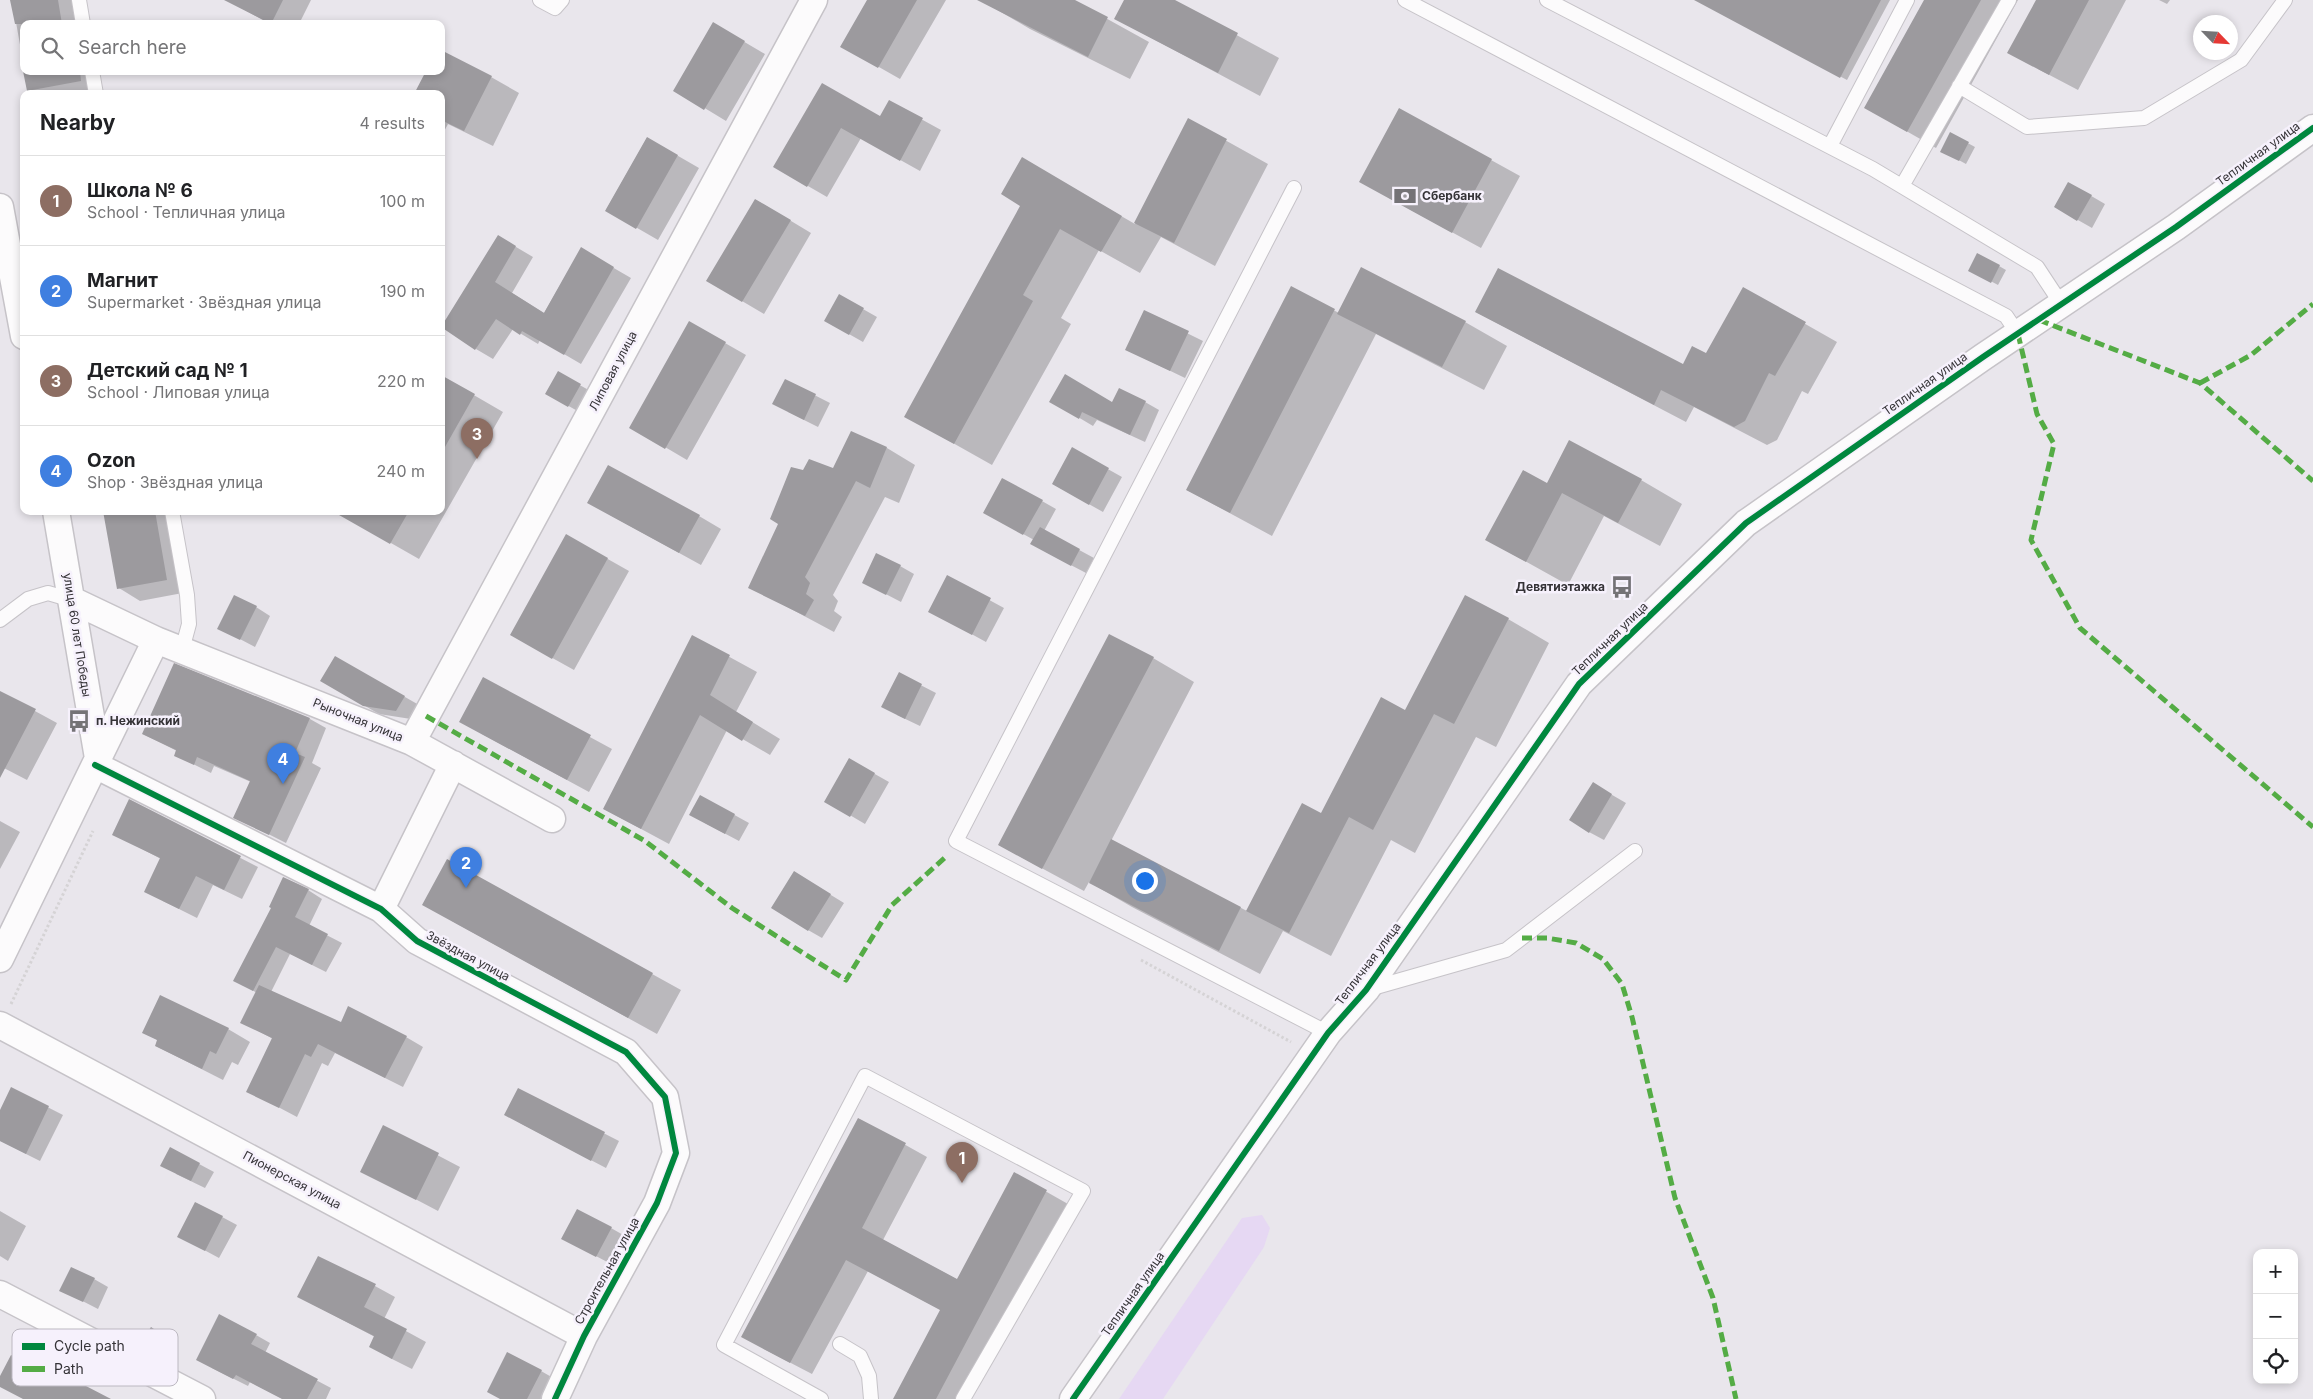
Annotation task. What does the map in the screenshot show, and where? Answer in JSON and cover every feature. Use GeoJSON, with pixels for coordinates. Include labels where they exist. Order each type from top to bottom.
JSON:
{"type":"FeatureCollection","features":[{"type":"Feature","properties":{"kind":"street","name":"Липовая улица"},"geometry":{"type":"LineString","coordinates":[[412,742],[814,0]]}},
{"type":"Feature","properties":{"kind":"street","name":"Тепличная улица"},"geometry":{"type":"LineString","coordinates":[[1073,1399],[1328,1033],[1366,990],[1579,684],[1746,523],[2176,227],[2313,128]]}},
{"type":"Feature","properties":{"kind":"street"},"geometry":{"type":"LineString","coordinates":[[0,207],[7,282],[20,323]]}},
{"type":"Feature","properties":{"kind":"street","name":"улица 60 лет Победы"},"geometry":{"type":"LineString","coordinates":[[57,515],[72,600],[96,762]]}},
{"type":"Feature","properties":{"kind":"street","name":"Рыночная улица"},"geometry":{"type":"LineString","coordinates":[[72,600],[156,640],[412,742],[552,819]]}},
{"type":"Feature","properties":{"kind":"street"},"geometry":{"type":"LineString","coordinates":[[0,959],[156,640]]}},
{"type":"Feature","properties":{"kind":"street","name":"Звёздная улица"},"geometry":{"type":"LineString","coordinates":[[96,762],[381,909],[417,941],[626,1052],[665,1097],[676,1152]]}},
{"type":"Feature","properties":{"kind":"street"},"geometry":{"type":"LineString","coordinates":[[381,909],[453,764]]}},
{"type":"Feature","properties":{"kind":"street","name":"Пионерская улица"},"geometry":{"type":"LineString","coordinates":[[0,1025],[584,1336]]}},
{"type":"Feature","properties":{"kind":"street","name":"Строительная улица"},"geometry":{"type":"LineString","coordinates":[[554,1399],[584,1336],[657,1203],[676,1152]]}},
{"type":"Feature","properties":{"kind":"street"},"geometry":{"type":"LineString","coordinates":[[0,1294],[67,1329]]}},
{"type":"Feature","properties":{"kind":"street"},"geometry":{"type":"LineString","coordinates":[[177,1386],[202,1399]]}},
{"type":"Feature","properties":{"kind":"lane"},"geometry":{"type":"LineString","coordinates":[[79,0],[82,20]]}},
{"type":"Feature","properties":{"kind":"lane"},"geometry":{"type":"LineString","coordinates":[[540,0],[555,8],[562,0]]}},
{"type":"Feature","properties":{"kind":"lane"},"geometry":{"type":"LineString","coordinates":[[1405,0],[2006,316],[2018,334]]}},
{"type":"Feature","properties":{"kind":"lane"},"geometry":{"type":"LineString","coordinates":[[1548,0],[1830,146],[1902,186],[2037,267],[2062,305]]}},
{"type":"Feature","properties":{"kind":"lane"},"geometry":{"type":"LineString","coordinates":[[1830,146],[1907,0]]}},
{"type":"Feature","properties":{"kind":"lane"},"geometry":{"type":"LineString","coordinates":[[1902,186],[2009,0]]}},
{"type":"Feature","properties":{"kind":"lane"},"geometry":{"type":"LineString","coordinates":[[1959,86],[2027,128],[2144,118],[2241,60],[2285,0]]}},
{"type":"Feature","properties":{"kind":"lane"},"geometry":{"type":"LineString","coordinates":[[93,75],[95,90]]}},
{"type":"Feature","properties":{"kind":"lane"},"geometry":{"type":"LineString","coordinates":[[1294,188],[956,841],[1328,1033]]}},
{"type":"Feature","properties":{"kind":"lane"},"geometry":{"type":"LineString","coordinates":[[173,515],[187,595],[189,624],[182,650]]}},
{"type":"Feature","properties":{"kind":"lane"},"geometry":{"type":"LineString","coordinates":[[0,620],[28,599],[48,593],[72,600]]}},
{"type":"Feature","properties":{"kind":"lane"},"geometry":{"type":"LineString","coordinates":[[1366,990],[1506,950],[1635,851]]}},
{"type":"Feature","properties":{"kind":"lane"},"geometry":{"type":"LineString","coordinates":[[821,1399],[724,1345],[865,1076],[1083,1191],[963,1399]]}},
{"type":"Feature","properties":{"kind":"lane"},"geometry":{"type":"LineString","coordinates":[[840,1344],[860,1356],[869,1376],[871,1399]]}},
{"type":"Feature","properties":{"kind":"path"},"geometry":{"type":"LineString","coordinates":[[0,1025],[94,830]]}},
{"type":"Feature","properties":{"kind":"shaded area"},"geometry":{"type":"Polygon","coordinates":[[[1262,1215],[1270,1228],[1264,1247],[1163,1399],[1119,1399],[1242,1218],[1262,1215]]]}},
{"type":"Feature","properties":{"kind":"building"},"geometry":{"type":"Polygon","coordinates":[[[10,0],[58,0],[61,20],[20,20],[20,24],[15,24],[10,0]]]}},
{"type":"Feature","properties":{"kind":"building"},"geometry":{"type":"Polygon","coordinates":[[[224,0],[283,0],[273,20],[263,20],[224,0]]]}},
{"type":"Feature","properties":{"kind":"building"},"geometry":{"type":"Polygon","coordinates":[[[867,0],[917,0],[878,68],[840,47],[867,0]]]}},
{"type":"Feature","properties":{"kind":"building"},"geometry":{"type":"Polygon","coordinates":[[[977,0],[1075,0],[1108,17],[1088,57],[977,0]]]}},
{"type":"Feature","properties":{"kind":"building"},"geometry":{"type":"Polygon","coordinates":[[[1124,0],[1175,0],[1238,33],[1218,73],[1114,19],[1124,0]]]}},
{"type":"Feature","properties":{"kind":"building"},"geometry":{"type":"Polygon","coordinates":[[[1694,0],[1881,0],[1840,78],[1694,0]]]}},
{"type":"Feature","properties":{"kind":"building"},"geometry":{"type":"Polygon","coordinates":[[[1924,0],[1981,0],[1907,132],[1864,108],[1924,0]]]}},
{"type":"Feature","properties":{"kind":"building"},"geometry":{"type":"Polygon","coordinates":[[[2036,0],[2089,0],[2049,75],[2007,53],[2036,0]]]}},
{"type":"Feature","properties":{"kind":"building"},"geometry":{"type":"Polygon","coordinates":[[[713,22],[745,41],[704,110],[673,91],[713,22]]]}},
{"type":"Feature","properties":{"kind":"building"},"geometry":{"type":"Polygon","coordinates":[[[445,52],[492,76],[464,131],[445,122],[445,90],[416,90],[424,75],[445,75],[445,52]]]}},
{"type":"Feature","properties":{"kind":"building"},"geometry":{"type":"Polygon","coordinates":[[[24,75],[80,75],[81,81],[27,90],[24,75]]]}},
{"type":"Feature","properties":{"kind":"building"},"geometry":{"type":"Polygon","coordinates":[[[822,83],[880,116],[889,100],[923,118],[900,161],[841,128],[807,187],[773,167],[822,83]]]}},
{"type":"Feature","properties":{"kind":"building"},"geometry":{"type":"Polygon","coordinates":[[[1399,108],[1492,159],[1452,233],[1359,182],[1399,108]]]}},
{"type":"Feature","properties":{"kind":"building"},"geometry":{"type":"Polygon","coordinates":[[[1188,118],[1227,139],[1174,243],[1134,223],[1188,118]]]}},
{"type":"Feature","properties":{"kind":"building"},"geometry":{"type":"Polygon","coordinates":[[[1950,132],[1969,142],[1959,161],[1940,152],[1950,132]]]}},
{"type":"Feature","properties":{"kind":"building"},"geometry":{"type":"Polygon","coordinates":[[[647,137],[678,155],[636,229],[605,211],[647,137]]]}},
{"type":"Feature","properties":{"kind":"building"},"geometry":{"type":"Polygon","coordinates":[[[1022,157],[1122,216],[1101,252],[1060,229],[1023,295],[1033,301],[954,444],[904,417],[1020,206],[1001,194],[1022,157]]]}},
{"type":"Feature","properties":{"kind":"building"},"geometry":{"type":"Polygon","coordinates":[[[2068,182],[2092,195],[2077,221],[2054,207],[2068,182]]]}},
{"type":"Feature","properties":{"kind":"building"},"geometry":{"type":"Polygon","coordinates":[[[755,199],[791,220],[742,302],[706,281],[755,199]]]}},
{"type":"Feature","properties":{"kind":"building"},"geometry":{"type":"Polygon","coordinates":[[[498,235],[516,246],[495,282],[544,313],[581,247],[614,267],[564,355],[522,331],[520,335],[496,319],[475,350],[445,330],[445,321],[498,235]]]}},
{"type":"Feature","properties":{"kind":"building"},"geometry":{"type":"Polygon","coordinates":[[[1977,253],[2000,265],[1991,283],[1968,271],[1977,253]]]}},
{"type":"Feature","properties":{"kind":"building"},"geometry":{"type":"Polygon","coordinates":[[[1361,267],[1466,321],[1442,367],[1337,314],[1361,267]]]}},
{"type":"Feature","properties":{"kind":"building"},"geometry":{"type":"Polygon","coordinates":[[[1498,268],[1683,364],[1692,346],[1706,353],[1743,287],[1806,322],[1775,376],[1769,373],[1745,421],[1734,427],[1661,390],[1654,405],[1475,312],[1498,268]]]}},
{"type":"Feature","properties":{"kind":"building"},"geometry":{"type":"Polygon","coordinates":[[[1291,286],[1335,309],[1230,513],[1186,490],[1291,286]]]}},
{"type":"Feature","properties":{"kind":"building"},"geometry":{"type":"Polygon","coordinates":[[[839,294],[864,308],[849,335],[824,321],[839,294]]]}},
{"type":"Feature","properties":{"kind":"building"},"geometry":{"type":"Polygon","coordinates":[[[1144,310],[1189,331],[1170,371],[1125,350],[1144,310]]]}},
{"type":"Feature","properties":{"kind":"building"},"geometry":{"type":"Polygon","coordinates":[[[689,321],[726,342],[665,449],[629,428],[689,321]]]}},
{"type":"Feature","properties":{"kind":"building"},"geometry":{"type":"Polygon","coordinates":[[[558,371],[581,384],[568,407],[545,394],[558,371]]]}},
{"type":"Feature","properties":{"kind":"building"},"geometry":{"type":"Polygon","coordinates":[[[1065,374],[1112,402],[1119,388],[1146,401],[1130,435],[1082,412],[1079,419],[1049,402],[1065,374]]]}},
{"type":"Feature","properties":{"kind":"building"},"geometry":{"type":"Polygon","coordinates":[[[445,377],[475,394],[445,447],[445,377]]]}},
{"type":"Feature","properties":{"kind":"building"},"geometry":{"type":"Polygon","coordinates":[[[785,379],[816,394],[804,420],[772,404],[785,379]]]}},
{"type":"Feature","properties":{"kind":"building"},"geometry":{"type":"Polygon","coordinates":[[[851,431],[887,447],[870,488],[856,481],[805,577],[810,583],[806,594],[814,600],[805,616],[748,588],[778,524],[770,519],[791,467],[803,470],[809,459],[833,468],[851,431]]]}},
{"type":"Feature","properties":{"kind":"building"},"geometry":{"type":"Polygon","coordinates":[[[1569,440],[1642,479],[1618,523],[1562,493],[1526,562],[1485,540],[1523,470],[1547,483],[1569,440]]]}},
{"type":"Feature","properties":{"kind":"building"},"geometry":{"type":"Polygon","coordinates":[[[1072,447],[1109,468],[1089,505],[1052,484],[1072,447]]]}},
{"type":"Feature","properties":{"kind":"building"},"geometry":{"type":"Polygon","coordinates":[[[608,465],[700,515],[679,553],[587,503],[608,465]]]}},
{"type":"Feature","properties":{"kind":"building"},"geometry":{"type":"Polygon","coordinates":[[[1002,478],[1043,500],[1023,535],[983,513],[1002,478]]]}},
{"type":"Feature","properties":{"kind":"building"},"geometry":{"type":"Polygon","coordinates":[[[104,515],[156,515],[167,580],[117,589],[104,515]]]}},
{"type":"Feature","properties":{"kind":"building"},"geometry":{"type":"Polygon","coordinates":[[[339,515],[407,515],[390,544],[339,515]]]}},
{"type":"Feature","properties":{"kind":"building"},"geometry":{"type":"Polygon","coordinates":[[[1040,527],[1080,549],[1071,566],[1030,544],[1040,527]]]}},
{"type":"Feature","properties":{"kind":"building"},"geometry":{"type":"Polygon","coordinates":[[[566,534],[608,558],[552,659],[510,635],[566,534]]]}},
{"type":"Feature","properties":{"kind":"building"},"geometry":{"type":"Polygon","coordinates":[[[876,553],[901,565],[886,595],[862,583],[876,553]]]}},
{"type":"Feature","properties":{"kind":"building"},"geometry":{"type":"Polygon","coordinates":[[[947,575],[991,598],[972,635],[928,612],[947,575]]]}},
{"type":"Feature","properties":{"kind":"building"},"geometry":{"type":"Polygon","coordinates":[[[234,595],[257,606],[240,640],[217,629],[234,595]]]}},
{"type":"Feature","properties":{"kind":"building"},"geometry":{"type":"Polygon","coordinates":[[[1465,595],[1509,618],[1454,724],[1434,714],[1373,830],[1349,817],[1289,933],[1246,911],[1302,803],[1321,813],[1381,697],[1405,710],[1465,595]]]}},
{"type":"Feature","properties":{"kind":"building"},"geometry":{"type":"Polygon","coordinates":[[[1109,634],[1154,657],[1042,869],[998,845],[1109,634]]]}},
{"type":"Feature","properties":{"kind":"building"},"geometry":{"type":"Polygon","coordinates":[[[692,635],[730,655],[710,695],[753,722],[742,741],[700,715],[641,829],[603,809],[692,635]]]}},
{"type":"Feature","properties":{"kind":"building"},"geometry":{"type":"Polygon","coordinates":[[[335,656],[405,696],[396,711],[363,706],[320,681],[335,656]]]}},
{"type":"Feature","properties":{"kind":"building"},"geometry":{"type":"Polygon","coordinates":[[[174,663],[310,718],[295,753],[305,757],[269,835],[233,818],[250,781],[197,757],[194,765],[174,756],[176,750],[142,734],[174,663]]]}},
{"type":"Feature","properties":{"kind":"building"},"geometry":{"type":"Polygon","coordinates":[[[899,672],[922,684],[905,719],[881,707],[899,672]]]}},
{"type":"Feature","properties":{"kind":"building"},"geometry":{"type":"Polygon","coordinates":[[[483,677],[591,735],[567,780],[459,722],[483,677]]]}},
{"type":"Feature","properties":{"kind":"building"},"geometry":{"type":"Polygon","coordinates":[[[0,691],[36,709],[0,778],[0,691]]]}},
{"type":"Feature","properties":{"kind":"building"},"geometry":{"type":"Polygon","coordinates":[[[849,758],[875,773],[850,817],[824,802],[849,758]]]}},
{"type":"Feature","properties":{"kind":"building"},"geometry":{"type":"Polygon","coordinates":[[[1593,782],[1612,794],[1589,833],[1569,820],[1593,782]]]}},
{"type":"Feature","properties":{"kind":"building"},"geometry":{"type":"Polygon","coordinates":[[[700,795],[735,814],[725,834],[689,815],[700,795]]]}},
{"type":"Feature","properties":{"kind":"building"},"geometry":{"type":"Polygon","coordinates":[[[129,799],[241,856],[224,890],[196,876],[179,909],[144,892],[160,858],[112,835],[129,799]]]}},
{"type":"Feature","properties":{"kind":"building"},"geometry":{"type":"Polygon","coordinates":[[[1111,839],[1241,907],[1219,951],[1089,883],[1111,839]]]}},
{"type":"Feature","properties":{"kind":"building"},"geometry":{"type":"Polygon","coordinates":[[[447,859],[653,973],[628,1018],[422,905],[447,859]]]}},
{"type":"Feature","properties":{"kind":"building"},"geometry":{"type":"Polygon","coordinates":[[[794,871],[831,894],[808,931],[771,908],[794,871]]]}},
{"type":"Feature","properties":{"kind":"building"},"geometry":{"type":"Polygon","coordinates":[[[283,877],[309,889],[295,917],[328,934],[312,965],[276,947],[253,991],[233,981],[271,908],[269,907],[283,877]]]}},
{"type":"Feature","properties":{"kind":"building"},"geometry":{"type":"Polygon","coordinates":[[[259,985],[341,1022],[348,1006],[407,1036],[385,1078],[318,1044],[311,1057],[305,1054],[279,1108],[246,1092],[272,1038],[240,1023],[259,985]]]}},
{"type":"Feature","properties":{"kind":"building"},"geometry":{"type":"Polygon","coordinates":[[[160,995],[229,1028],[216,1054],[210,1051],[202,1069],[155,1046],[157,1040],[142,1033],[160,995]]]}},
{"type":"Feature","properties":{"kind":"building"},"geometry":{"type":"Polygon","coordinates":[[[11,1087],[49,1106],[26,1154],[0,1141],[0,1110],[11,1087]]]}},
{"type":"Feature","properties":{"kind":"building"},"geometry":{"type":"Polygon","coordinates":[[[518,1088],[605,1132],[591,1161],[504,1115],[518,1088]]]}},
{"type":"Feature","properties":{"kind":"building"},"geometry":{"type":"Polygon","coordinates":[[[858,1118],[906,1143],[862,1228],[957,1279],[1014,1172],[1047,1190],[936,1399],[893,1399],[940,1310],[846,1260],[790,1363],[741,1337],[858,1118]]]}},
{"type":"Feature","properties":{"kind":"building"},"geometry":{"type":"Polygon","coordinates":[[[383,1125],[439,1153],[416,1200],[360,1172],[383,1125]]]}},
{"type":"Feature","properties":{"kind":"building"},"geometry":{"type":"Polygon","coordinates":[[[170,1147],[200,1163],[191,1181],[160,1166],[170,1147]]]}},
{"type":"Feature","properties":{"kind":"building"},"geometry":{"type":"Polygon","coordinates":[[[195,1202],[223,1216],[205,1251],[177,1237],[195,1202]]]}},
{"type":"Feature","properties":{"kind":"building"},"geometry":{"type":"Polygon","coordinates":[[[577,1209],[612,1227],[596,1257],[561,1239],[577,1209]]]}},
{"type":"Feature","properties":{"kind":"building"},"geometry":{"type":"Polygon","coordinates":[[[318,1256],[376,1284],[364,1307],[407,1329],[392,1359],[369,1347],[374,1336],[297,1297],[318,1256]]]}},
{"type":"Feature","properties":{"kind":"building"},"geometry":{"type":"Polygon","coordinates":[[[71,1267],[95,1278],[83,1302],[59,1291],[71,1267]]]}},
{"type":"Feature","properties":{"kind":"building"},"geometry":{"type":"Polygon","coordinates":[[[219,1314],[257,1334],[251,1344],[318,1379],[307,1399],[282,1399],[236,1375],[233,1379],[196,1360],[219,1314]]]}},
{"type":"Feature","properties":{"kind":"building"},"geometry":{"type":"Polygon","coordinates":[[[507,1352],[542,1370],[527,1399],[500,1399],[487,1392],[507,1352]]]}},
{"type":"Feature","properties":{"kind":"building"},"geometry":{"type":"Polygon","coordinates":[[[11,1355],[12,1386],[86,1386],[111,1399],[23,1399],[0,1387],[0,1376],[11,1355]]]}},
{"type":"Feature","properties":{"kind":"marked path"},"geometry":{"type":"LineString","coordinates":[[2200,383],[2251,355],[2313,304]]}},
{"type":"Feature","properties":{"kind":"marked path"},"geometry":{"type":"LineString","coordinates":[[2039,320],[2200,383],[2313,481]]}},
{"type":"Feature","properties":{"kind":"marked path"},"geometry":{"type":"LineString","coordinates":[[2018,334],[2037,414],[2054,444],[2031,540],[2080,628],[2313,827]]}},
{"type":"Feature","properties":{"kind":"marked path"},"geometry":{"type":"LineString","coordinates":[[426,716],[645,841],[732,908],[846,980],[892,905],[948,855]]}},
{"type":"Feature","properties":{"kind":"marked path"},"geometry":{"type":"LineString","coordinates":[[1522,938],[1547,938],[1576,943],[1603,959],[1622,984],[1632,1017],[1675,1198],[1713,1298],[1736,1399]]}},
{"type":"Feature","properties":{"kind":"cycle path"},"geometry":{"type":"LineString","coordinates":[[1073,1399],[1328,1033],[1366,990],[1579,684],[1746,523],[1983,357],[2176,227],[2313,128]]}},
{"type":"Feature","properties":{"kind":"cycle path"},"geometry":{"type":"LineString","coordinates":[[95,765],[381,909],[417,941],[626,1052],[665,1097],[676,1153],[657,1203],[584,1336],[555,1399]]}},
{"type":"Feature","properties":{"kind":"place","name":"Сбербанк"},"geometry":{"type":"Point","coordinates":[1405,196]}},
{"type":"Feature","properties":{"kind":"place","name":"Детский сад № 1"},"geometry":{"type":"Point","coordinates":[477,459]}},
{"type":"Feature","properties":{"kind":"place","name":"Девятиэтажка"},"geometry":{"type":"Point","coordinates":[1622,587]}},
{"type":"Feature","properties":{"kind":"place","name":"п. Нежинский"},"geometry":{"type":"Point","coordinates":[79,721]}},
{"type":"Feature","properties":{"kind":"place","name":"Ozon"},"geometry":{"type":"Point","coordinates":[283,784]}},
{"type":"Feature","properties":{"kind":"place","name":"Магнит"},"geometry":{"type":"Point","coordinates":[466,888]}},
{"type":"Feature","properties":{"kind":"place","name":"Школа № 6"},"geometry":{"type":"Point","coordinates":[962,1183]}}]}
